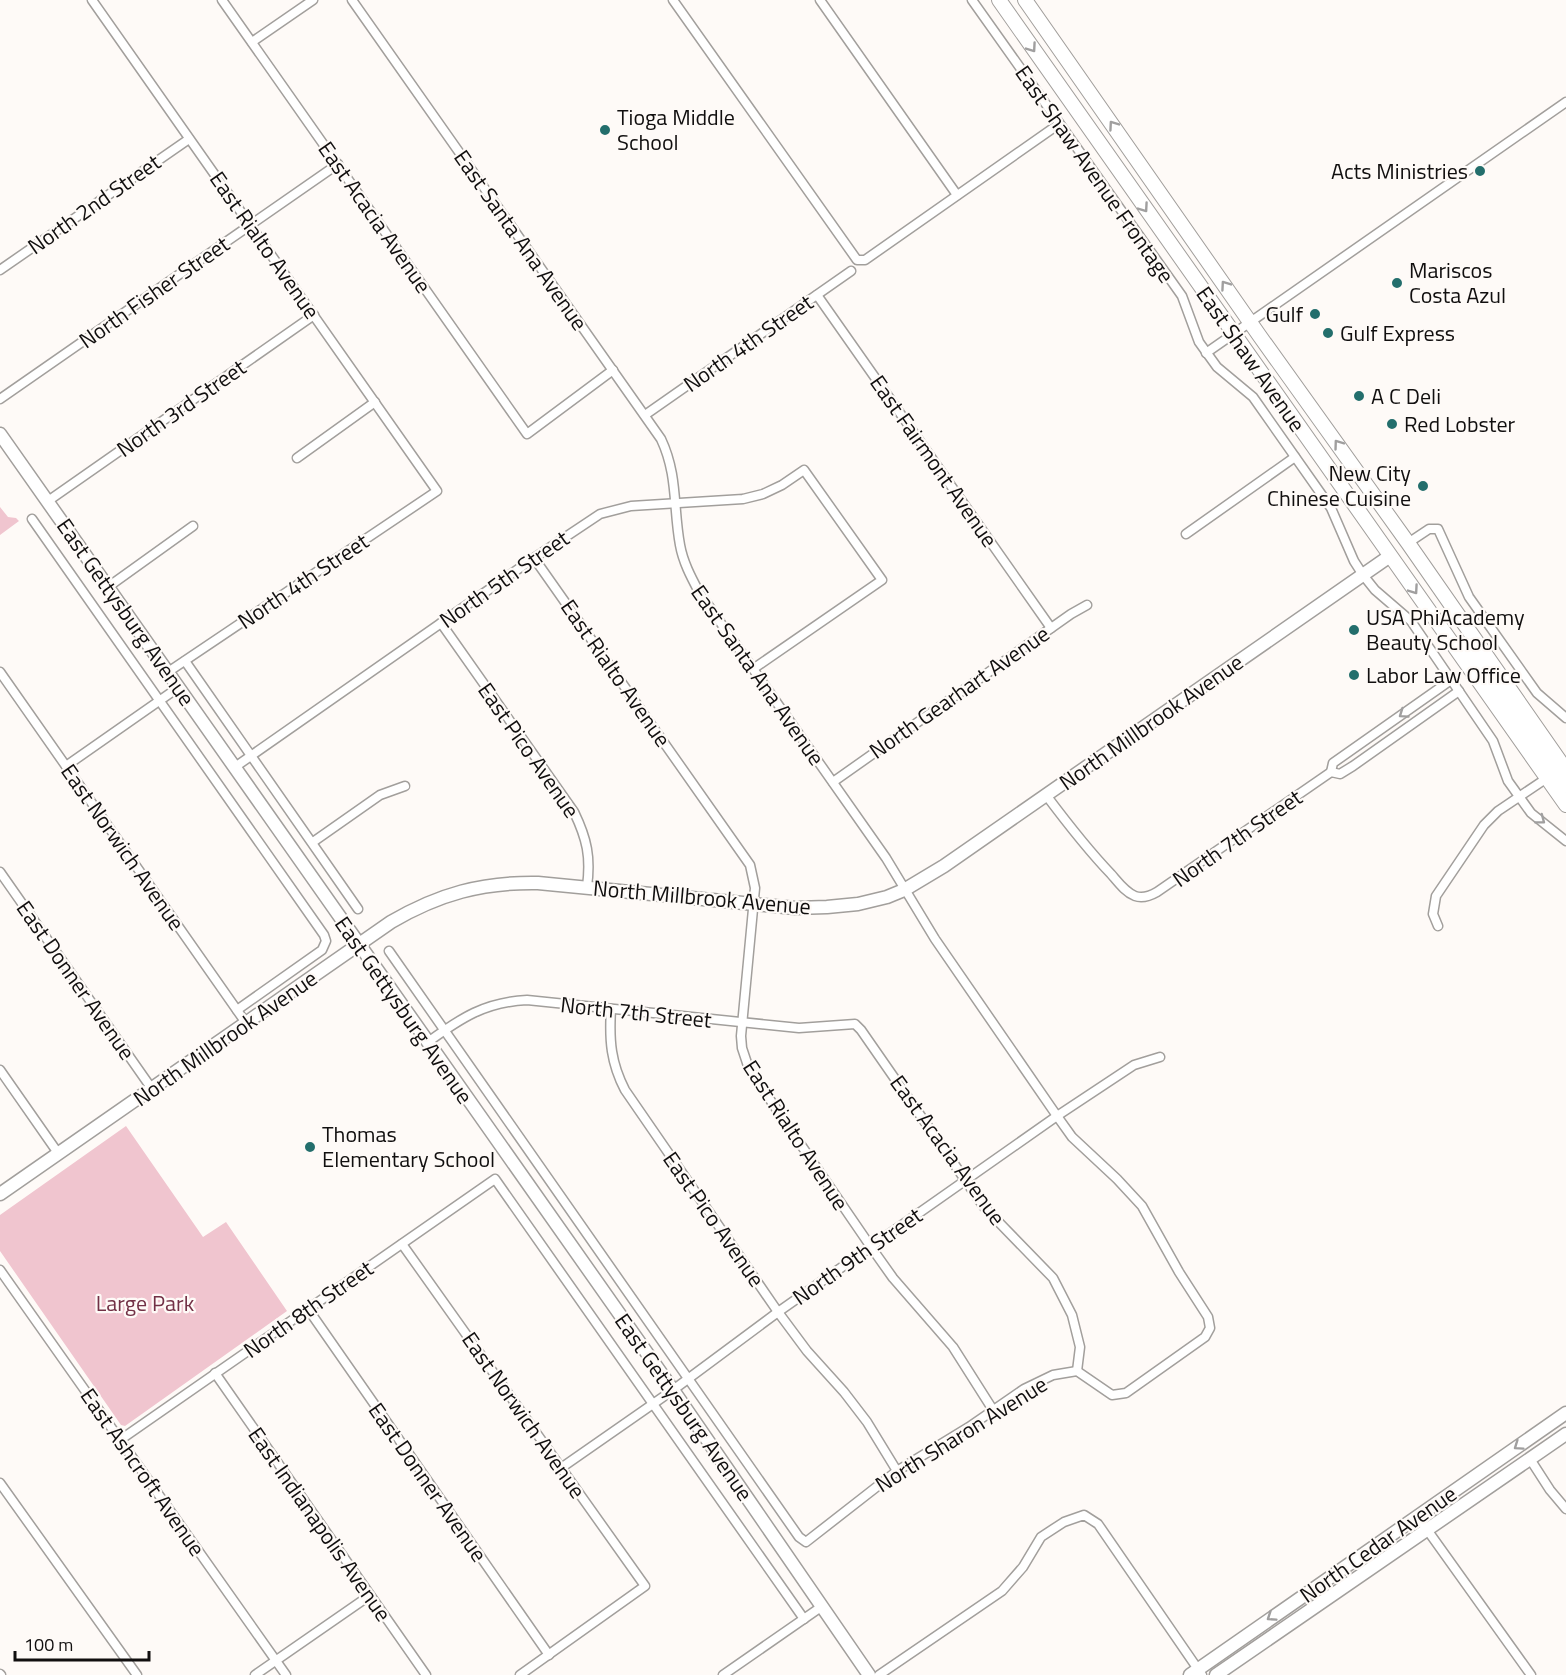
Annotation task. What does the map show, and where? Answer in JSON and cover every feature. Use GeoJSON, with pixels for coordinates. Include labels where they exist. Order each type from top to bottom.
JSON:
{"type":"FeatureCollection","features":[{"type":"Feature","properties":{"kind":"main road","name":"East Shaw Avenue"},"geometry":{"type":"LineString","coordinates":[[999,0],[1566,805]]}},
{"type":"Feature","properties":{"kind":"main road","name":"East Shaw Avenue"},"geometry":{"type":"LineString","coordinates":[[1025,0],[1565,767]]}},
{"type":"Feature","properties":{"kind":"main road"},"geometry":{"type":"LineString","coordinates":[[1446,634],[1478,662],[1547,761],[1554,767],[1565,767]]}},
{"type":"Feature","properties":{"kind":"main road"},"geometry":{"type":"LineString","coordinates":[[1547,778],[1558,778],[1566,786]]}},
{"type":"Feature","properties":{"kind":"street","name":"East Rialto Avenue"},"geometry":{"type":"LineString","coordinates":[[92,0],[437,491]]}},
{"type":"Feature","properties":{"kind":"street","name":"East Acacia Avenue"},"geometry":{"type":"LineString","coordinates":[[222,0],[527,434],[613,370]]}},
{"type":"Feature","properties":{"kind":"street"},"geometry":{"type":"LineString","coordinates":[[252,42],[313,0]]}},
{"type":"Feature","properties":{"kind":"street","name":"East Santa Ana Avenue"},"geometry":{"type":"LineString","coordinates":[[352,0],[645,415],[668,454],[672,470],[680,545],[687,570],[699,592],[833,782],[885,858],[934,939],[1072,1137],[1142,1206],[1179,1272],[1208,1317],[1210,1328]]}},
{"type":"Feature","properties":{"kind":"street"},"geometry":{"type":"LineString","coordinates":[[673,0],[857,260],[865,260],[1059,124]]}},
{"type":"Feature","properties":{"kind":"street"},"geometry":{"type":"LineString","coordinates":[[820,0],[957,195]]}},
{"type":"Feature","properties":{"kind":"street","name":"East Shaw Avenue Frontage"},"geometry":{"type":"LineString","coordinates":[[972,0],[1182,296],[1196,335],[1206,353],[1217,367],[1253,397],[1336,517],[1349,552],[1363,575],[1375,590],[1411,621],[1493,741],[1508,781],[1531,813],[1566,841]]}},
{"type":"Feature","properties":{"kind":"street"},"geometry":{"type":"LineString","coordinates":[[1206,353],[1566,102]]}},
{"type":"Feature","properties":{"kind":"street","name":"North 2nd Street"},"geometry":{"type":"LineString","coordinates":[[0,270],[189,139]]}},
{"type":"Feature","properties":{"kind":"street","name":"North Fisher Street"},"geometry":{"type":"LineString","coordinates":[[0,399],[338,164]]}},
{"type":"Feature","properties":{"kind":"street","name":"North 4th Street"},"geometry":{"type":"LineString","coordinates":[[645,415],[851,271]]}},
{"type":"Feature","properties":{"kind":"street","name":"East Fairmont Avenue"},"geometry":{"type":"LineString","coordinates":[[817,294],[1051,628]]}},
{"type":"Feature","properties":{"kind":"street","name":"North 3rd Street"},"geometry":{"type":"LineString","coordinates":[[48,501],[314,315]]}},
{"type":"Feature","properties":{"kind":"street"},"geometry":{"type":"LineString","coordinates":[[297,458],[375,402]]}},
{"type":"Feature","properties":{"kind":"street","name":"East Gettysburg Avenue"},"geometry":{"type":"LineString","coordinates":[[0,434],[673,1390],[868,1675]]}},
{"type":"Feature","properties":{"kind":"street"},"geometry":{"type":"LineString","coordinates":[[1186,534],[1295,457]]}},
{"type":"Feature","properties":{"kind":"street","name":"North 5th Street"},"geometry":{"type":"LineString","coordinates":[[235,767],[600,514],[631,506],[743,499],[763,494],[782,485],[804,470],[882,580],[753,669]]}},
{"type":"Feature","properties":{"kind":"street","name":"North 4th Street"},"geometry":{"type":"LineString","coordinates":[[168,672],[437,491]]}},
{"type":"Feature","properties":{"kind":"street","name":"East Gettysburg Avenue"},"geometry":{"type":"LineString","coordinates":[[33,519],[324,935],[325,945]]}},
{"type":"Feature","properties":{"kind":"street"},"geometry":{"type":"LineString","coordinates":[[108,587],[193,526]]}},
{"type":"Feature","properties":{"kind":"street"},"geometry":{"type":"LineString","coordinates":[[1408,543],[1429,529],[1438,530],[1469,597],[1537,693],[1566,718]]}},
{"type":"Feature","properties":{"kind":"street","name":"North Millbrook Avenue"},"geometry":{"type":"LineString","coordinates":[[0,1194],[358,944],[418,906],[460,891],[479,886],[517,882],[795,908],[858,904],[904,890],[944,866],[1390,556]]}},
{"type":"Feature","properties":{"kind":"street","name":"East Rialto Avenue"},"geometry":{"type":"LineString","coordinates":[[534,558],[744,854],[754,876],[754,905],[742,1048],[749,1069],[893,1278],[953,1347],[993,1410]]}},
{"type":"Feature","properties":{"kind":"street","name":"North Gearhart Avenue"},"geometry":{"type":"LineString","coordinates":[[833,782],[1087,605]]}},
{"type":"Feature","properties":{"kind":"street","name":"East Pico Avenue"},"geometry":{"type":"LineString","coordinates":[[441,623],[574,812],[588,846],[590,867],[587,887]]}},
{"type":"Feature","properties":{"kind":"street","name":"East Gettysburg Avenue"},"geometry":{"type":"LineString","coordinates":[[185,661],[358,909]]}},
{"type":"Feature","properties":{"kind":"street","name":"East Norwich Avenue"},"geometry":{"type":"LineString","coordinates":[[0,672],[246,1023]]}},
{"type":"Feature","properties":{"kind":"street","name":"North 7th Street"},"geometry":{"type":"LineString","coordinates":[[1047,795],[1083,846],[1126,890],[1145,897],[1157,892],[1331,772],[1333,763],[1451,680]]}},
{"type":"Feature","properties":{"kind":"street"},"geometry":{"type":"LineString","coordinates":[[66,766],[179,687]]}},
{"type":"Feature","properties":{"kind":"street","name":"North 7th Street"},"geometry":{"type":"LineString","coordinates":[[1331,772],[1340,774],[1459,692]]}},
{"type":"Feature","properties":{"kind":"street"},"geometry":{"type":"LineString","coordinates":[[1437,926],[1433,914],[1436,896],[1490,818],[1547,778]]}},
{"type":"Feature","properties":{"kind":"street"},"geometry":{"type":"LineString","coordinates":[[313,842],[380,795],[405,786]]}},
{"type":"Feature","properties":{"kind":"street","name":"East Donner Avenue"},"geometry":{"type":"LineString","coordinates":[[0,872],[152,1089]]}},
{"type":"Feature","properties":{"kind":"street","name":"North Millbrook Avenue"},"geometry":{"type":"LineString","coordinates":[[237,1010],[322,950],[325,945]]}},
{"type":"Feature","properties":{"kind":"street"},"geometry":{"type":"LineString","coordinates":[[389,951],[689,1378]]}},
{"type":"Feature","properties":{"kind":"street","name":"North 7th Street"},"geometry":{"type":"LineString","coordinates":[[428,1042],[475,1011],[502,1002],[526,1000],[799,1028],[855,1024]]}},
{"type":"Feature","properties":{"kind":"street","name":"East Pico Avenue"},"geometry":{"type":"LineString","coordinates":[[611,1009],[611,1052],[615,1071],[625,1090],[778,1312],[807,1351],[867,1422],[897,1471]]}},
{"type":"Feature","properties":{"kind":"street","name":"East Acacia Avenue"},"geometry":{"type":"LineString","coordinates":[[855,1024],[861,1029],[964,1181],[1000,1226],[1053,1278],[1072,1315],[1080,1347],[1077,1371]]}},
{"type":"Feature","properties":{"kind":"street","name":"North 9th Street"},"geometry":{"type":"LineString","coordinates":[[561,1468],[1057,1116],[1134,1065],[1160,1057]]}},
{"type":"Feature","properties":{"kind":"street"},"geometry":{"type":"LineString","coordinates":[[0,1070],[58,1153]]}},
{"type":"Feature","properties":{"kind":"street","name":"North 8th Street"},"geometry":{"type":"LineString","coordinates":[[120,1440],[495,1179],[653,1404]]}},
{"type":"Feature","properties":{"kind":"street","name":"East Norwich Avenue"},"geometry":{"type":"LineString","coordinates":[[402,1244],[645,1586],[549,1655]]}},
{"type":"Feature","properties":{"kind":"street","name":"East Ashcroft Avenue"},"geometry":{"type":"LineString","coordinates":[[0,1270],[286,1675]]}},
{"type":"Feature","properties":{"kind":"street","name":"East Donner Avenue"},"geometry":{"type":"LineString","coordinates":[[308,1309],[549,1655]]}},
{"type":"Feature","properties":{"kind":"street","name":"North Sharon Avenue"},"geometry":{"type":"LineString","coordinates":[[689,1378],[799,1537],[806,1542],[897,1471],[1037,1382],[1060,1373],[1077,1371],[1112,1395],[1126,1393],[1205,1337],[1210,1328]]}},
{"type":"Feature","properties":{"kind":"street","name":"East Indianapolis Avenue"},"geometry":{"type":"LineString","coordinates":[[215,1374],[426,1675]]}},
{"type":"Feature","properties":{"kind":"street"},"geometry":{"type":"LineString","coordinates":[[653,1404],[804,1618]]}},
{"type":"Feature","properties":{"kind":"street","name":"North Cedar Avenue"},"geometry":{"type":"LineString","coordinates":[[1197,1673],[1566,1413]]}},
{"type":"Feature","properties":{"kind":"street","name":"North Cedar Avenue"},"geometry":{"type":"LineString","coordinates":[[1216,1675],[1566,1434]]}},
{"type":"Feature","properties":{"kind":"street"},"geometry":{"type":"LineString","coordinates":[[1530,1459],[1550,1490],[1566,1509]]}},
{"type":"Feature","properties":{"kind":"street"},"geometry":{"type":"LineString","coordinates":[[0,1483],[137,1675]]}},
{"type":"Feature","properties":{"kind":"street"},"geometry":{"type":"LineString","coordinates":[[879,1675],[1002,1591],[1023,1568],[1041,1538],[1064,1522],[1084,1515],[1098,1524],[1197,1673]]}},
{"type":"Feature","properties":{"kind":"street"},"geometry":{"type":"LineString","coordinates":[[1418,1517],[1531,1675]]}},
{"type":"Feature","properties":{"kind":"street"},"geometry":{"type":"LineString","coordinates":[[255,1675],[369,1596]]}},
{"type":"Feature","properties":{"kind":"street"},"geometry":{"type":"LineString","coordinates":[[723,1675],[821,1607]]}},
{"type":"Feature","properties":{"kind":"street"},"geometry":{"type":"LineString","coordinates":[[520,1675],[549,1655]]}},
{"type":"Feature","properties":{"kind":"green space"},"geometry":{"type":"Polygon","coordinates":[[[0,507],[8,517],[19,521],[0,535],[0,507]]]}},
{"type":"Feature","properties":{"kind":"green space","name":"Large Park"},"geometry":{"type":"Polygon","coordinates":[[[126,1126],[203,1237],[226,1222],[287,1311],[125,1426],[121,1425],[0,1251],[0,1215],[126,1126]]]}},
{"type":"Feature","properties":{"kind":"place","name":"Tioga Middle School"},"geometry":{"type":"Point","coordinates":[605,130]}},
{"type":"Feature","properties":{"kind":"place","name":"Acts Ministries"},"geometry":{"type":"Point","coordinates":[1480,171]}},
{"type":"Feature","properties":{"kind":"place","name":"Mariscos Costa Azul"},"geometry":{"type":"Point","coordinates":[1397,283]}},
{"type":"Feature","properties":{"kind":"place","name":"Gulf"},"geometry":{"type":"Point","coordinates":[1315,314]}},
{"type":"Feature","properties":{"kind":"place","name":"Gulf Express"},"geometry":{"type":"Point","coordinates":[1328,333]}},
{"type":"Feature","properties":{"kind":"place","name":"A C Deli"},"geometry":{"type":"Point","coordinates":[1359,396]}},
{"type":"Feature","properties":{"kind":"place","name":"Red Lobster"},"geometry":{"type":"Point","coordinates":[1392,424]}},
{"type":"Feature","properties":{"kind":"place","name":"New City Chinese Cuisine"},"geometry":{"type":"Point","coordinates":[1423,486]}},
{"type":"Feature","properties":{"kind":"place","name":"USA PhiAcademy Beauty School"},"geometry":{"type":"Point","coordinates":[1354,630]}},
{"type":"Feature","properties":{"kind":"place","name":"Labor Law Office"},"geometry":{"type":"Point","coordinates":[1354,675]}},
{"type":"Feature","properties":{"kind":"place","name":"Thomas Elementary School"},"geometry":{"type":"Point","coordinates":[310,1147]}}]}
